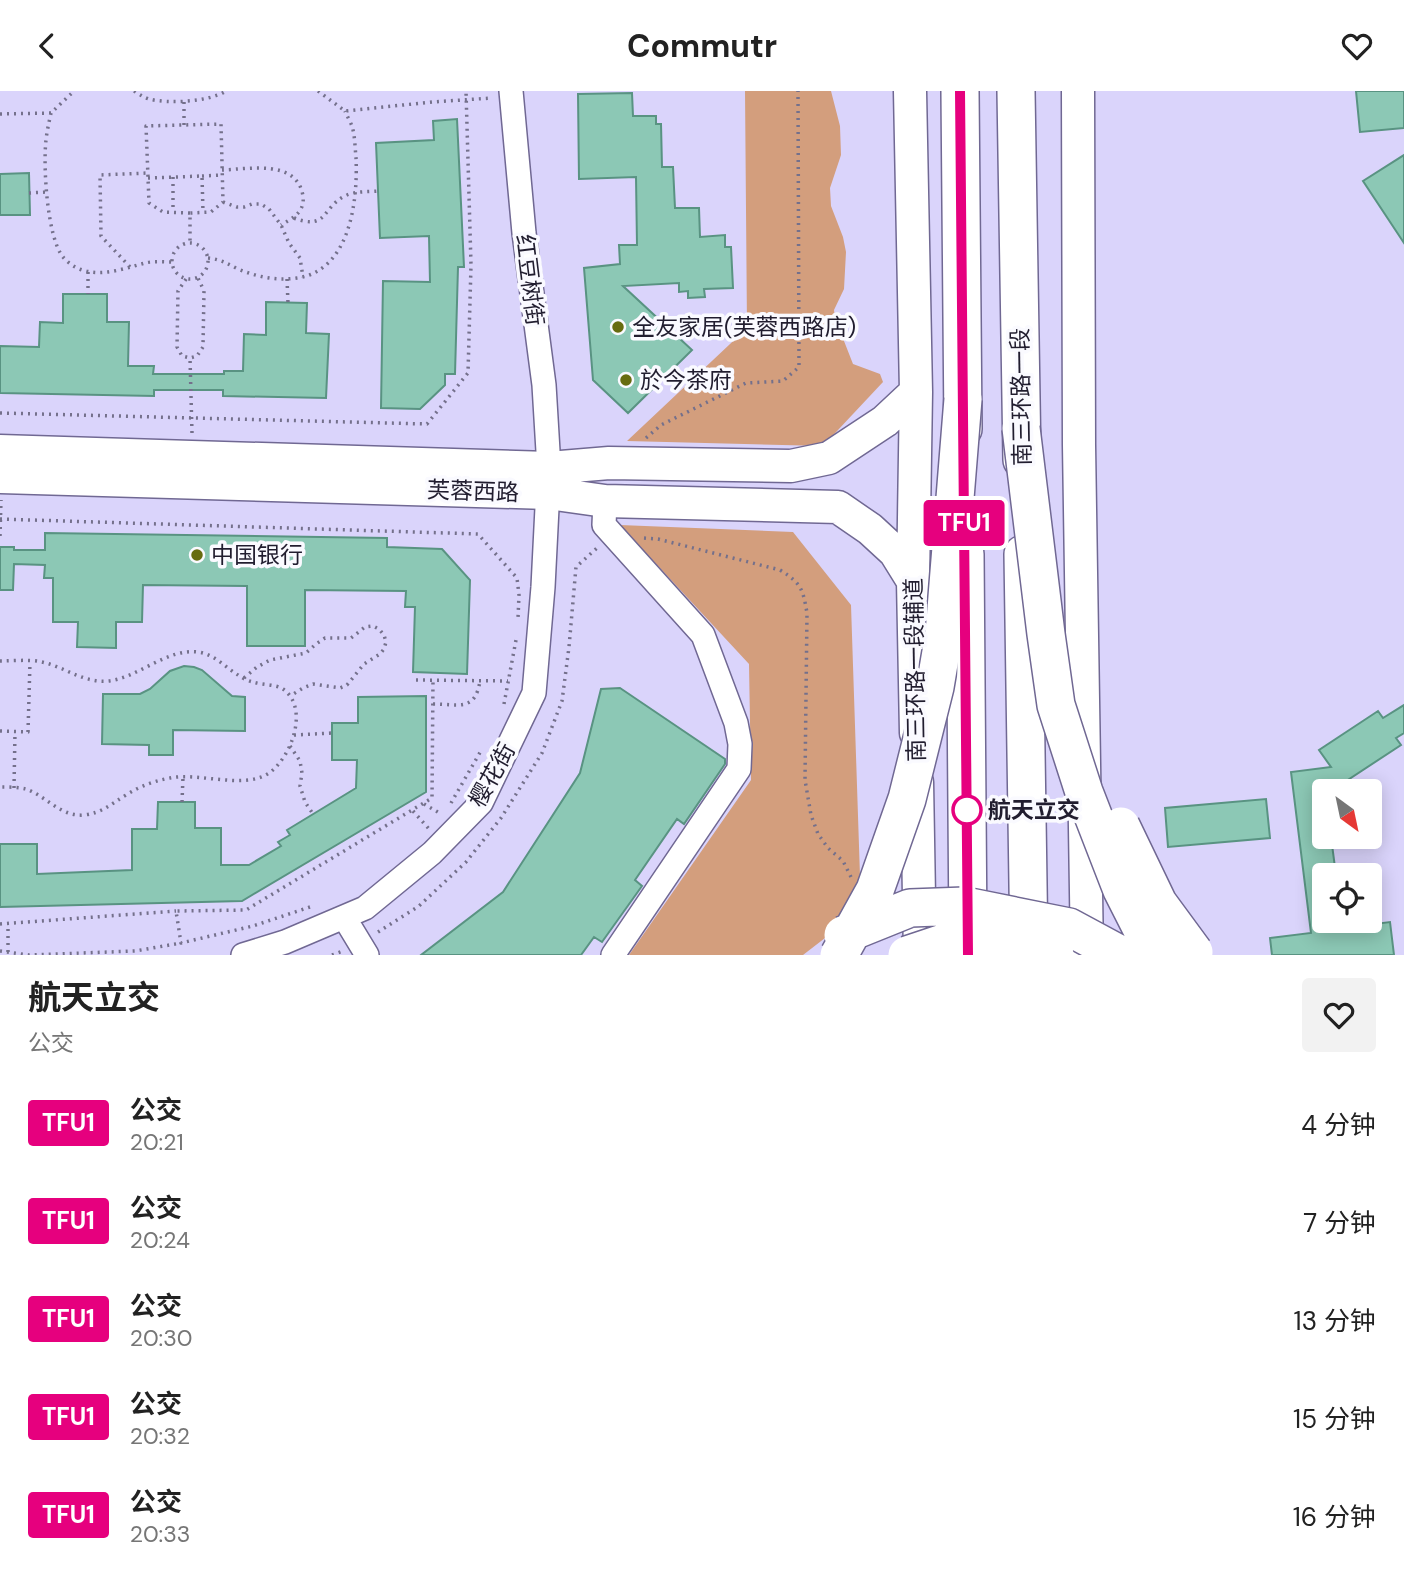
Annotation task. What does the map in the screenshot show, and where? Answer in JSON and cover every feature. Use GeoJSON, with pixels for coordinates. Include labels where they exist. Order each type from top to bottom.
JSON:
{"type":"FeatureCollection","features":[{"type":"Feature","properties":{"kind":"highway"},"geometry":{"type":"LineString","coordinates":[[960,91],[968,955]]}},
{"type":"Feature","properties":{"kind":"highway","name":"南三环路一段"},"geometry":{"type":"LineString","coordinates":[[1016,91],[1029,955]]}},
{"type":"Feature","properties":{"kind":"highway"},"geometry":{"type":"LineString","coordinates":[[839,955],[875,890],[907,799],[935,687],[944,634],[963,398]]}},
{"type":"Feature","properties":{"kind":"highway"},"geometry":{"type":"LineString","coordinates":[[1021,428],[1056,705],[1084,792],[1122,890],[1155,955]]}},
{"type":"Feature","properties":{"kind":"highway"},"geometry":{"type":"LineString","coordinates":[[1035,542],[1078,699],[1118,818],[1158,903],[1198,955]]}},
{"type":"Feature","properties":{"kind":"highway"},"geometry":{"type":"LineString","coordinates":[[818,955],[843,935],[910,908],[965,906],[1069,927],[1121,955]]}},
{"type":"Feature","properties":{"kind":"highway"},"geometry":{"type":"LineString","coordinates":[[907,955],[958,938],[1055,955]]}},
{"type":"Feature","properties":{"kind":"main road","name":"南三环路一段辅道"},"geometry":{"type":"LineString","coordinates":[[910,91],[916,392],[913,581],[920,955]]}},
{"type":"Feature","properties":{"kind":"main road"},"geometry":{"type":"LineString","coordinates":[[1077,91],[1087,955]]}},
{"type":"Feature","properties":{"kind":"main road","name":"芙蓉西路"},"geometry":{"type":"LineString","coordinates":[[1,468],[548,480],[608,463],[791,466],[829,458],[885,421],[916,392]]}},
{"type":"Feature","properties":{"kind":"main road","name":"芙蓉西路"},"geometry":{"type":"LineString","coordinates":[[1,468],[193,457],[548,480],[605,501],[838,507],[870,529],[895,552],[913,581]]}},
{"type":"Feature","properties":{"kind":"street","name":"红豆树街"},"geometry":{"type":"LineString","coordinates":[[512,94],[524,233],[544,385],[548,480]]}},
{"type":"Feature","properties":{"kind":"street","name":"樱花街"},"geometry":{"type":"LineString","coordinates":[[243,955],[285,942],[365,908],[432,853],[481,803],[534,693],[548,480]]}},
{"type":"Feature","properties":{"kind":"street"},"geometry":{"type":"LineString","coordinates":[[605,501],[604,525],[703,635],[736,723],[740,744],[739,769],[613,955]]}},
{"type":"Feature","properties":{"kind":"street"},"geometry":{"type":"LineString","coordinates":[[344,917],[363,949]]}},
{"type":"Feature","properties":{"kind":"path"},"geometry":{"type":"LineString","coordinates":[[75,91],[51,113],[46,141],[47,192],[54,238],[61,256],[71,265],[88,272],[110,272],[148,262],[172,262]]}},
{"type":"Feature","properties":{"kind":"path"},"geometry":{"type":"LineString","coordinates":[[134,91],[145,98],[160,101],[204,99],[226,91]]}},
{"type":"Feature","properties":{"kind":"path"},"geometry":{"type":"LineString","coordinates":[[208,258],[217,259],[256,276],[277,279],[303,277],[316,272],[331,259],[345,238],[352,220],[356,193],[352,127],[345,111],[318,91]]}},
{"type":"Feature","properties":{"kind":"path"},"geometry":{"type":"LineString","coordinates":[[0,413],[427,424],[468,373],[471,265],[466,91]]}},
{"type":"Feature","properties":{"kind":"path"},"geometry":{"type":"LineString","coordinates":[[643,441],[661,425],[746,383],[783,381],[799,367],[798,91]]}},
{"type":"Feature","properties":{"kind":"path"},"geometry":{"type":"LineString","coordinates":[[345,111],[512,94]]}},
{"type":"Feature","properties":{"kind":"path"},"geometry":{"type":"LineString","coordinates":[[184,100],[184,125]]}},
{"type":"Feature","properties":{"kind":"path"},"geometry":{"type":"LineString","coordinates":[[0,114],[51,113]]}},
{"type":"Feature","properties":{"kind":"path"},"geometry":{"type":"LineString","coordinates":[[221,124],[223,202],[211,212],[190,213],[163,212],[149,203],[146,126],[221,124]]}},
{"type":"Feature","properties":{"kind":"path"},"geometry":{"type":"LineString","coordinates":[[131,267],[101,236],[100,175],[173,177],[270,169],[284,171],[294,178],[301,188],[303,201],[301,211],[281,225]]}},
{"type":"Feature","properties":{"kind":"path"},"geometry":{"type":"LineString","coordinates":[[202,176],[203,212]]}},
{"type":"Feature","properties":{"kind":"path"},"geometry":{"type":"LineString","coordinates":[[173,177],[173,212]]}},
{"type":"Feature","properties":{"kind":"path"},"geometry":{"type":"LineString","coordinates":[[294,218],[314,222],[323,217],[344,196],[378,191]]}},
{"type":"Feature","properties":{"kind":"path"},"geometry":{"type":"LineString","coordinates":[[29,193],[47,192]]}},
{"type":"Feature","properties":{"kind":"path"},"geometry":{"type":"LineString","coordinates":[[223,202],[237,207],[261,204],[275,215],[300,258],[303,277]]}},
{"type":"Feature","properties":{"kind":"path"},"geometry":{"type":"LineString","coordinates":[[190,213],[190,243]]}},
{"type":"Feature","properties":{"kind":"path"},"geometry":{"type":"LineString","coordinates":[[190,243],[202,247],[208,258],[206,270],[198,278],[186,279],[176,273],[172,262],[175,251],[190,243]]}},
{"type":"Feature","properties":{"kind":"path"},"geometry":{"type":"LineString","coordinates":[[88,272],[88,294]]}},
{"type":"Feature","properties":{"kind":"path"},"geometry":{"type":"LineString","coordinates":[[186,279],[178,291],[177,347],[182,356],[190,358],[197,356],[203,347],[204,291],[198,278]]}},
{"type":"Feature","properties":{"kind":"path"},"geometry":{"type":"LineString","coordinates":[[287,279],[288,303]]}},
{"type":"Feature","properties":{"kind":"path"},"geometry":{"type":"LineString","coordinates":[[190,358],[193,457]]}},
{"type":"Feature","properties":{"kind":"path"},"geometry":{"type":"LineString","coordinates":[[0,535],[1,468]]}},
{"type":"Feature","properties":{"kind":"path"},"geometry":{"type":"LineString","coordinates":[[0,519],[478,534],[517,578],[517,626]]}},
{"type":"Feature","properties":{"kind":"path"},"geometry":{"type":"LineString","coordinates":[[363,949],[419,907],[466,862],[501,818],[542,753],[562,701],[576,568],[612,534],[658,539],[780,570],[794,579],[803,593],[807,613],[805,780],[811,815],[818,834],[828,848],[843,860],[855,889]]}},
{"type":"Feature","properties":{"kind":"path"},"geometry":{"type":"LineString","coordinates":[[244,678],[270,660],[306,653],[325,638],[351,638],[365,627],[373,626],[384,635],[384,649],[364,664],[348,685],[340,688],[313,684],[290,696]]}},
{"type":"Feature","properties":{"kind":"path"},"geometry":{"type":"LineString","coordinates":[[504,704],[517,637]]}},
{"type":"Feature","properties":{"kind":"path"},"geometry":{"type":"LineString","coordinates":[[0,661],[41,662],[83,679],[107,681],[131,675],[176,654],[197,652],[217,659],[251,682],[282,688],[290,696],[296,723],[294,735],[284,757],[270,772],[255,779],[173,777],[147,783],[103,811],[81,815],[60,809],[26,789],[0,787]]}},
{"type":"Feature","properties":{"kind":"path"},"geometry":{"type":"LineString","coordinates":[[0,731],[28,732],[30,661]]}},
{"type":"Feature","properties":{"kind":"path"},"geometry":{"type":"LineString","coordinates":[[416,680],[508,681]]}},
{"type":"Feature","properties":{"kind":"path"},"geometry":{"type":"LineString","coordinates":[[0,924],[176,911],[246,909],[432,798],[433,680]]}},
{"type":"Feature","properties":{"kind":"path"},"geometry":{"type":"LineString","coordinates":[[433,704],[465,704],[472,701],[478,695],[480,681]]}},
{"type":"Feature","properties":{"kind":"path"},"geometry":{"type":"LineString","coordinates":[[14,788],[15,732]]}},
{"type":"Feature","properties":{"kind":"path"},"geometry":{"type":"LineString","coordinates":[[294,735],[332,733]]}},
{"type":"Feature","properties":{"kind":"path"},"geometry":{"type":"LineString","coordinates":[[450,805],[487,740]]}},
{"type":"Feature","properties":{"kind":"path"},"geometry":{"type":"LineString","coordinates":[[290,746],[300,761],[300,786],[313,814]]}},
{"type":"Feature","properties":{"kind":"path"},"geometry":{"type":"LineString","coordinates":[[183,777],[183,802]]}},
{"type":"Feature","properties":{"kind":"path"},"geometry":{"type":"LineString","coordinates":[[423,804],[443,815],[440,820]]}},
{"type":"Feature","properties":{"kind":"path"},"geometry":{"type":"LineString","coordinates":[[412,810],[430,830],[435,825]]}},
{"type":"Feature","properties":{"kind":"path"},"geometry":{"type":"LineString","coordinates":[[0,951],[29,955],[135,951],[253,926],[318,905]]}},
{"type":"Feature","properties":{"kind":"path"},"geometry":{"type":"LineString","coordinates":[[176,911],[181,943]]}},
{"type":"Feature","properties":{"kind":"path"},"geometry":{"type":"LineString","coordinates":[[8,924],[8,952]]}},
{"type":"Feature","properties":{"kind":"shaded area"},"geometry":{"type":"Polygon","coordinates":[[[745,91],[831,91],[840,126],[841,155],[830,188],[831,206],[846,252],[844,289],[834,310],[835,318],[853,364],[880,374],[883,382],[823,446],[627,441],[747,328],[745,91]]]}},
{"type":"Feature","properties":{"kind":"shaded area"},"geometry":{"type":"Polygon","coordinates":[[[620,525],[793,532],[851,605],[860,876],[851,921],[803,955],[629,955],[751,780],[749,664],[620,525]]]}},
{"type":"Feature","properties":{"kind":"building"},"geometry":{"type":"Polygon","coordinates":[[[1356,91],[1404,91],[1404,128],[1360,132],[1356,91]]]}},
{"type":"Feature","properties":{"kind":"building"},"geometry":{"type":"Polygon","coordinates":[[[632,93],[633,116],[656,116],[656,124],[661,124],[662,167],[673,167],[675,208],[699,208],[700,237],[725,235],[725,247],[731,247],[733,288],[704,289],[705,297],[688,298],[688,291],[679,292],[679,283],[623,286],[692,350],[628,413],[593,380],[584,268],[620,264],[619,245],[637,245],[636,177],[579,179],[578,94],[632,93]]]}},
{"type":"Feature","properties":{"kind":"building"},"geometry":{"type":"Polygon","coordinates":[[[457,119],[464,267],[458,267],[455,374],[445,374],[445,385],[420,409],[381,408],[383,281],[430,282],[429,236],[380,238],[376,143],[434,140],[433,121],[457,119]]]}},
{"type":"Feature","properties":{"kind":"building"},"geometry":{"type":"Polygon","coordinates":[[[1404,155],[1404,243],[1363,181],[1404,155]]]}},
{"type":"Feature","properties":{"kind":"building"},"geometry":{"type":"Polygon","coordinates":[[[29,173],[30,215],[0,215],[0,174],[29,173]]]}},
{"type":"Feature","properties":{"kind":"building"},"geometry":{"type":"Polygon","coordinates":[[[63,294],[107,294],[107,322],[129,322],[128,366],[154,366],[153,374],[224,374],[224,371],[243,371],[244,334],[266,335],[266,302],[307,303],[306,333],[329,334],[326,398],[223,396],[223,390],[154,390],[154,396],[0,393],[0,346],[39,347],[40,322],[63,323],[63,294]]]}},
{"type":"Feature","properties":{"kind":"building"},"geometry":{"type":"Polygon","coordinates":[[[45,533],[387,538],[387,547],[442,549],[470,580],[467,674],[413,672],[415,607],[405,607],[406,591],[305,590],[305,646],[247,646],[247,586],[143,585],[142,622],[116,622],[116,648],[77,647],[78,622],[53,622],[53,578],[44,578],[45,565],[14,564],[13,590],[0,590],[0,547],[45,550],[45,533]]]}},
{"type":"Feature","properties":{"kind":"building"},"geometry":{"type":"Polygon","coordinates":[[[184,666],[202,670],[232,696],[245,697],[245,731],[173,730],[173,755],[149,755],[149,745],[102,744],[103,694],[140,694],[150,689],[170,671],[184,666]]]}},
{"type":"Feature","properties":{"kind":"building"},"geometry":{"type":"Polygon","coordinates":[[[620,688],[725,759],[725,764],[684,824],[677,819],[635,880],[642,886],[602,942],[594,937],[581,955],[421,955],[503,892],[580,773],[601,689],[620,688]]]}},
{"type":"Feature","properties":{"kind":"building"},"geometry":{"type":"Polygon","coordinates":[[[426,696],[426,792],[242,901],[0,907],[0,844],[37,844],[37,874],[132,870],[132,829],[157,829],[158,802],[195,802],[195,828],[221,828],[221,865],[249,865],[281,846],[278,842],[290,835],[287,830],[356,788],[357,760],[332,760],[332,723],[358,723],[358,697],[426,696]]]}},
{"type":"Feature","properties":{"kind":"building"},"geometry":{"type":"Polygon","coordinates":[[[1404,705],[1404,733],[1396,738],[1401,745],[1349,779],[1312,779],[1312,849],[1333,849],[1334,863],[1312,863],[1312,933],[1382,933],[1382,923],[1390,922],[1394,955],[1272,955],[1270,938],[1311,933],[1291,772],[1331,767],[1319,750],[1378,711],[1383,718],[1404,705]]]}},
{"type":"Feature","properties":{"kind":"building"},"geometry":{"type":"Polygon","coordinates":[[[1266,799],[1270,838],[1168,847],[1165,808],[1266,799]]]}},
{"type":"Feature","properties":{"kind":"bus line","name":"TFU1"},"geometry":{"type":"LineString","coordinates":[[960,91],[968,955]]}},
{"type":"Feature","properties":{"kind":"place","name":"全友家居(芙蓉西路店)"},"geometry":{"type":"Point","coordinates":[618,327]}},
{"type":"Feature","properties":{"kind":"place","name":"於今茶府"},"geometry":{"type":"Point","coordinates":[626,380]}},
{"type":"Feature","properties":{"kind":"place","name":"中国银行"},"geometry":{"type":"Point","coordinates":[197,555]}},
{"type":"Feature","properties":{"kind":"place","name":"航天立交"},"geometry":{"type":"Point","coordinates":[967,810]}}]}
